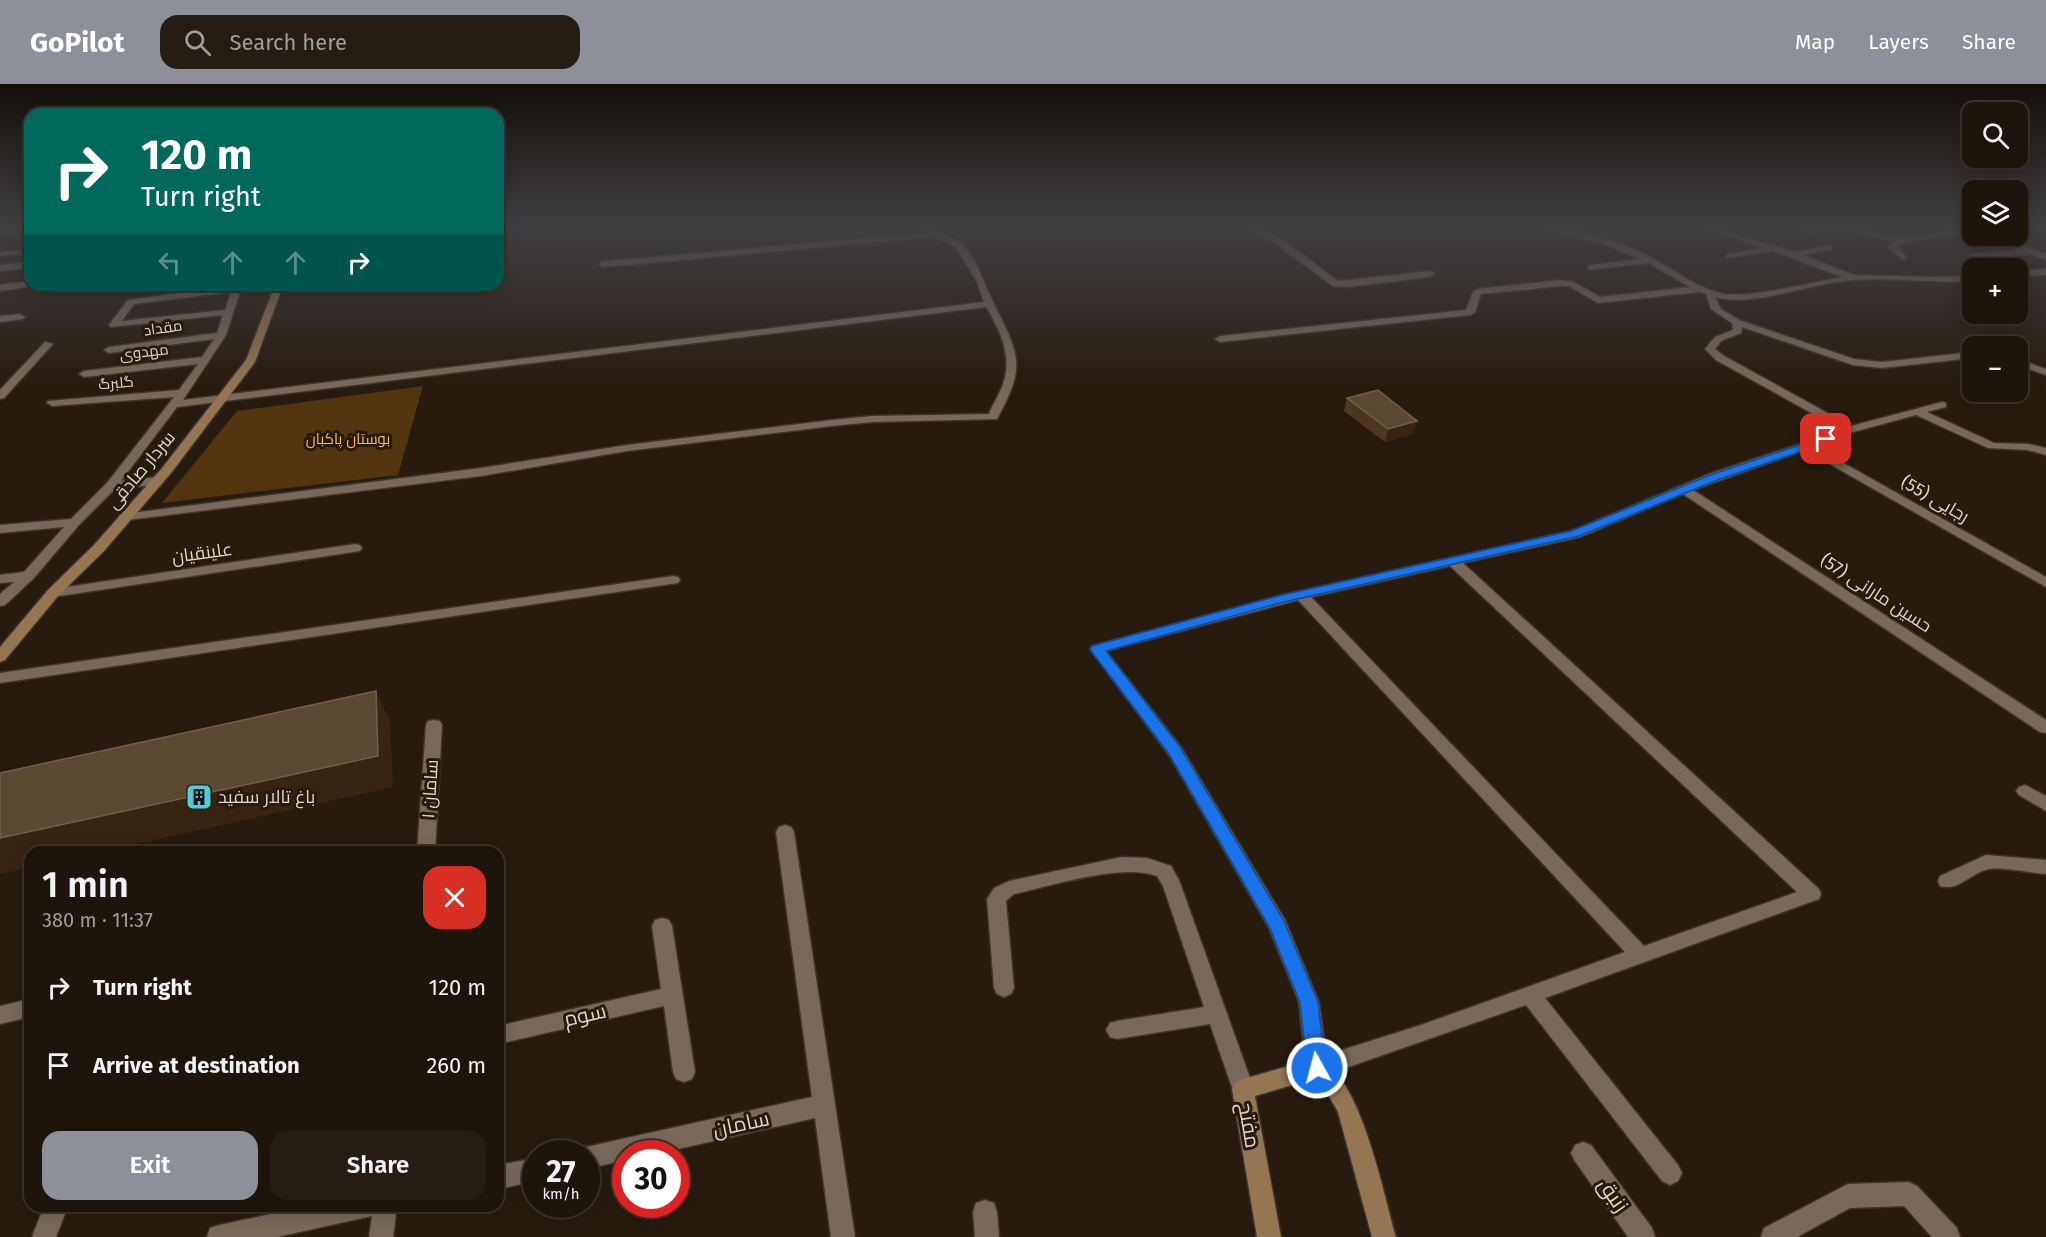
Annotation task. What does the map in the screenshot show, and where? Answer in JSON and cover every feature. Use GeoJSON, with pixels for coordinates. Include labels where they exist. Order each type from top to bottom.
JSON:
{"type":"FeatureCollection","features":[{"type":"Feature","properties":{"kind":"street"},"geometry":{"type":"LineString","coordinates":[[124,518],[481,472],[627,448],[832,423],[872,419],[993,417],[1010,381],[1011,351],[980,280]]}},
{"type":"Feature","properties":{"kind":"street"},"geometry":{"type":"LineString","coordinates":[[1330,280],[1336,284],[1382,280]]}},
{"type":"Feature","properties":{"kind":"street"},"geometry":{"type":"LineString","coordinates":[[1685,280],[1723,298],[1843,280]]}},
{"type":"Feature","properties":{"kind":"street"},"geometry":{"type":"LineString","coordinates":[[1220,339],[1470,312],[1477,292],[1536,286],[1571,284],[1598,300],[1706,291]]}},
{"type":"Feature","properties":{"kind":"street"},"geometry":{"type":"LineString","coordinates":[[0,288],[24,285]]}},
{"type":"Feature","properties":{"kind":"street"},"geometry":{"type":"LineString","coordinates":[[209,291],[131,302],[114,325],[229,312]]}},
{"type":"Feature","properties":{"kind":"street"},"geometry":{"type":"LineString","coordinates":[[0,602],[28,576],[75,522],[111,486],[183,393],[207,360],[221,335],[236,291]]}},
{"type":"Feature","properties":{"kind":"street","name":"سردار صادقی"},"geometry":{"type":"LineString","coordinates":[[0,657],[53,593],[99,548],[157,481],[251,360],[277,291]]}},
{"type":"Feature","properties":{"kind":"street"},"geometry":{"type":"LineString","coordinates":[[1706,291],[1715,309],[1736,322],[1853,362],[1882,365],[1962,356]]}},
{"type":"Feature","properties":{"kind":"street"},"geometry":{"type":"LineString","coordinates":[[174,404],[989,304]]}},
{"type":"Feature","properties":{"kind":"street"},"geometry":{"type":"LineString","coordinates":[[176,318],[179,307]]}},
{"type":"Feature","properties":{"kind":"street"},"geometry":{"type":"LineString","coordinates":[[0,319],[20,317]]}},
{"type":"Feature","properties":{"kind":"street"},"geometry":{"type":"LineString","coordinates":[[1736,322],[1738,332],[1718,339],[1710,349],[1720,358],[1849,430]]}},
{"type":"Feature","properties":{"kind":"street","name":"مقداد"},"geometry":{"type":"LineString","coordinates":[[109,350],[221,335]]}},
{"type":"Feature","properties":{"kind":"street"},"geometry":{"type":"LineString","coordinates":[[0,396],[48,344]]}},
{"type":"Feature","properties":{"kind":"street","name":"مهدوی"},"geometry":{"type":"LineString","coordinates":[[84,374],[207,360]]}},
{"type":"Feature","properties":{"kind":"street"},"geometry":{"type":"LineString","coordinates":[[2028,366],[2046,372]]}},
{"type":"Feature","properties":{"kind":"street","name":"گلبرگ"},"geometry":{"type":"LineString","coordinates":[[52,403],[183,393]]}},
{"type":"Feature","properties":{"kind":"street"},"geometry":{"type":"LineString","coordinates":[[1384,1237],[1348,1109],[1335,1084],[1317,1068],[1309,1002],[1278,926],[1175,751],[1097,649],[1301,595],[1575,534],[1716,476],[1846,433],[1849,430],[1942,405]]}},
{"type":"Feature","properties":{"kind":"street"},"geometry":{"type":"LineString","coordinates":[[1917,412],[1992,446],[2028,447],[2046,452]]}},
{"type":"Feature","properties":{"kind":"street","name":"رجایی (55)"},"geometry":{"type":"LineString","coordinates":[[1805,446],[2046,584]]}},
{"type":"Feature","properties":{"kind":"street"},"geometry":{"type":"LineString","coordinates":[[111,486],[157,481]]}},
{"type":"Feature","properties":{"kind":"street","name":"حسین مارانی (57)"},"geometry":{"type":"LineString","coordinates":[[1685,490],[2046,728]]}},
{"type":"Feature","properties":{"kind":"street"},"geometry":{"type":"LineString","coordinates":[[1,530],[75,522]]}},
{"type":"Feature","properties":{"kind":"street","name":"علینقیان"},"geometry":{"type":"LineString","coordinates":[[53,593],[356,548]]}},
{"type":"Feature","properties":{"kind":"street"},"geometry":{"type":"LineString","coordinates":[[1317,1068],[1421,1034],[1812,894],[1454,562]]}},
{"type":"Feature","properties":{"kind":"street"},"geometry":{"type":"LineString","coordinates":[[0,579],[28,576]]}},
{"type":"Feature","properties":{"kind":"street"},"geometry":{"type":"LineString","coordinates":[[0,678],[673,580]]}},
{"type":"Feature","properties":{"kind":"street"},"geometry":{"type":"LineString","coordinates":[[1301,595],[1641,956]]}},
{"type":"Feature","properties":{"kind":"street","name":"سامان ۱"},"geometry":{"type":"LineString","coordinates":[[426,846],[434,725]]}},
{"type":"Feature","properties":{"kind":"street"},"geometry":{"type":"LineString","coordinates":[[2025,791],[2046,805]]}},
{"type":"Feature","properties":{"kind":"street"},"geometry":{"type":"LineString","coordinates":[[784,832],[843,1237]]}},
{"type":"Feature","properties":{"kind":"street"},"geometry":{"type":"LineString","coordinates":[[1947,881],[1986,862],[2046,867]]}},
{"type":"Feature","properties":{"kind":"street"},"geometry":{"type":"LineString","coordinates":[[1004,988],[996,899],[1001,893],[1009,888],[1122,864],[1147,865],[1164,871],[1172,885],[1243,1089]]}},
{"type":"Feature","properties":{"kind":"street"},"geometry":{"type":"LineString","coordinates":[[662,926],[684,1071]]}},
{"type":"Feature","properties":{"kind":"street","name":"سوم"},"geometry":{"type":"LineString","coordinates":[[504,1034],[673,995]]}},
{"type":"Feature","properties":{"kind":"street"},"geometry":{"type":"LineString","coordinates":[[1530,995],[1670,1173]]}},
{"type":"Feature","properties":{"kind":"street"},"geometry":{"type":"LineString","coordinates":[[0,1015],[24,1009]]}},
{"type":"Feature","properties":{"kind":"street"},"geometry":{"type":"LineString","coordinates":[[1117,1030],[1216,1014]]}},
{"type":"Feature","properties":{"kind":"street","name":"مفتح"},"geometry":{"type":"LineString","coordinates":[[1269,1237],[1243,1089],[1317,1068]]}},
{"type":"Feature","properties":{"kind":"street","name":"سامان"},"geometry":{"type":"LineString","coordinates":[[600,1155],[824,1106]]}},
{"type":"Feature","properties":{"kind":"street","name":"زنبق"},"geometry":{"type":"LineString","coordinates":[[1583,1153],[1643,1237]]}},
{"type":"Feature","properties":{"kind":"street"},"geometry":{"type":"LineString","coordinates":[[504,1176],[522,1172]]}},
{"type":"Feature","properties":{"kind":"street"},"geometry":{"type":"LineString","coordinates":[[1773,1237],[1848,1196],[1909,1194],[1948,1237]]}},
{"type":"Feature","properties":{"kind":"street"},"geometry":{"type":"LineString","coordinates":[[44,1237],[54,1212]]}},
{"type":"Feature","properties":{"kind":"street"},"geometry":{"type":"LineString","coordinates":[[219,1237],[338,1212]]}},
{"type":"Feature","properties":{"kind":"street"},"geometry":{"type":"LineString","coordinates":[[381,1237],[385,1212]]}},
{"type":"Feature","properties":{"kind":"street"},"geometry":{"type":"LineString","coordinates":[[985,1212],[987,1237]]}},
{"type":"Feature","properties":{"kind":"green space","name":"بوستان پاکبان"},"geometry":{"type":"Polygon","coordinates":[[[423,386],[398,475],[162,503],[237,411],[423,386]]]}},
{"type":"Feature","properties":{"kind":"building"},"geometry":{"type":"Polygon","coordinates":[[[1378,390],[1417,421],[1388,429],[1347,398],[1378,390]]]}},
{"type":"Feature","properties":{"kind":"building"},"geometry":{"type":"Polygon","coordinates":[[[376,691],[378,756],[0,838],[0,773],[376,691]]]}},
{"type":"Feature","properties":{"kind":"place","name":"باغ تالار سفید"},"geometry":{"type":"Point","coordinates":[199,797]}},
{"type":"Feature","properties":{"kind":"route"},"geometry":{"type":"LineString","coordinates":[[1317,1068],[1309,1002],[1278,926],[1175,751],[1097,649],[1282,599],[1575,534],[1716,476],[1826,439]]}}]}
